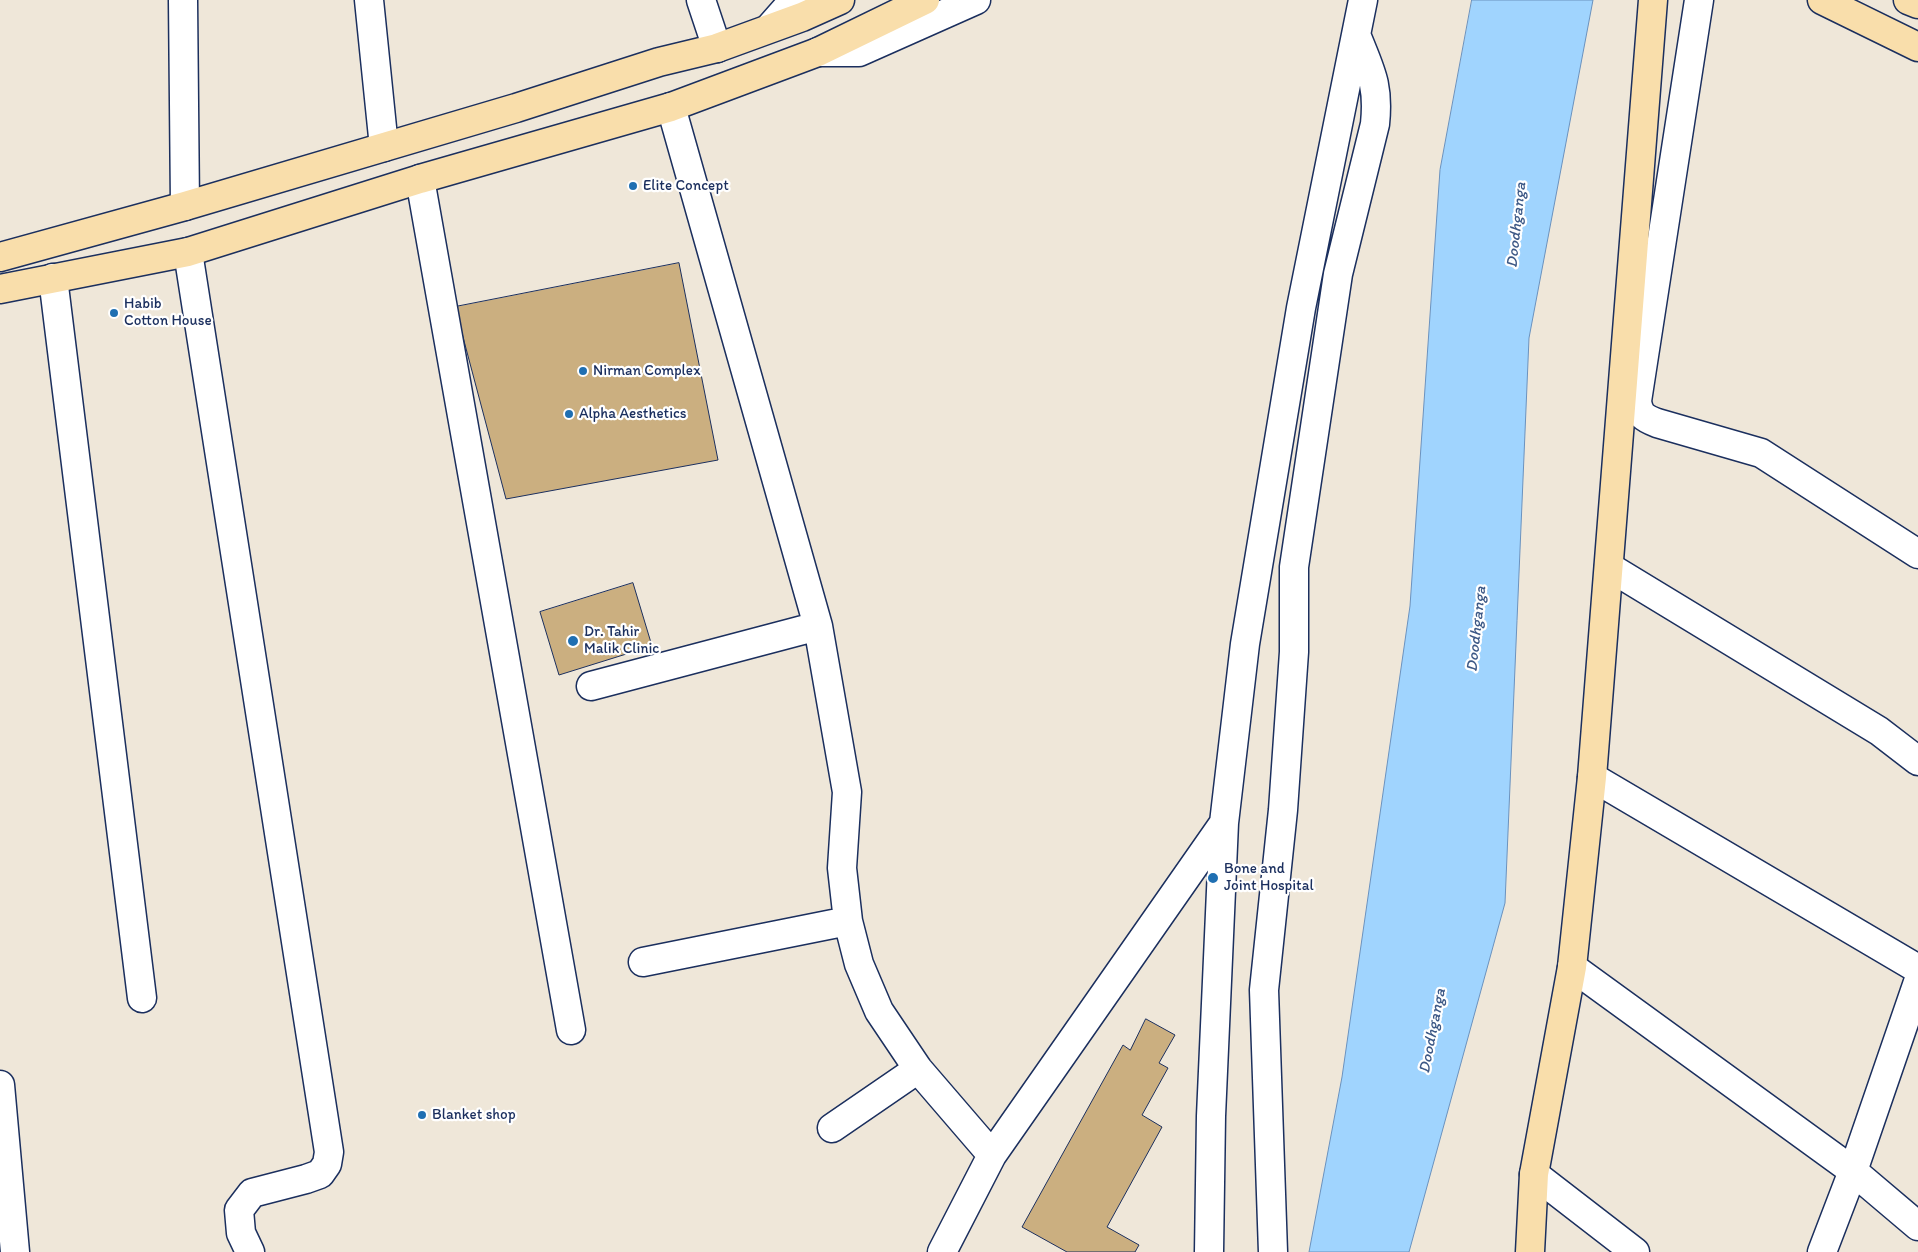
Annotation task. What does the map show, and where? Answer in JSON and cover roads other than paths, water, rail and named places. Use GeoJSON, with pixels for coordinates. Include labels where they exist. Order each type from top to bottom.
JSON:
{"type":"FeatureCollection","features":[{"type":"Feature","properties":{"kind":"main road"},"geometry":{"type":"LineString","coordinates":[[0,257],[184,206],[660,62],[717,48],[771,26],[802,17],[840,0]]}},
{"type":"Feature","properties":{"kind":"main road"},"geometry":{"type":"LineString","coordinates":[[0,289],[188,252],[420,179],[670,106],[818,52],[925,0]]}},
{"type":"Feature","properties":{"kind":"main road"},"geometry":{"type":"LineString","coordinates":[[1530,1252],[1534,1174],[1572,967],[1592,777],[1653,0]]}},
{"type":"Feature","properties":{"kind":"main road"},"geometry":{"type":"LineString","coordinates":[[1822,0],[1918,47]]}},
{"type":"Feature","properties":{"kind":"main road"},"geometry":{"type":"LineString","coordinates":[[1908,0],[1918,4]]}},
{"type":"Feature","properties":{"kind":"street"},"geometry":{"type":"LineString","coordinates":[[183,0],[184,206]]}},
{"type":"Feature","properties":{"kind":"street"},"geometry":{"type":"LineString","coordinates":[[369,0],[384,147]]}},
{"type":"Feature","properties":{"kind":"street"},"geometry":{"type":"LineString","coordinates":[[701,0],[717,48]]}},
{"type":"Feature","properties":{"kind":"street"},"geometry":{"type":"LineString","coordinates":[[771,26],[794,0]]}},
{"type":"Feature","properties":{"kind":"street"},"geometry":{"type":"LineString","coordinates":[[818,52],[859,52],[976,0]]}},
{"type":"Feature","properties":{"kind":"street"},"geometry":{"type":"LineString","coordinates":[[1209,1252],[1211,1116],[1224,822],[1245,644],[1301,308],[1363,0]]}},
{"type":"Feature","properties":{"kind":"street"},"geometry":{"type":"LineString","coordinates":[[1698,0],[1637,401],[1638,411],[1644,417],[1657,423],[1761,453],[1918,554]]}},
{"type":"Feature","properties":{"kind":"street"},"geometry":{"type":"LineString","coordinates":[[1272,1252],[1264,990],[1294,652],[1294,567],[1338,274],[1375,124],[1376,84],[1357,37]]}},
{"type":"Feature","properties":{"kind":"street"},"geometry":{"type":"LineString","coordinates":[[670,106],[818,626],[848,792],[842,868],[848,921],[859,964],[879,1011],[918,1068],[992,1156]]}},
{"type":"Feature","properties":{"kind":"street"},"geometry":{"type":"LineString","coordinates":[[420,179],[571,1030]]}},
{"type":"Feature","properties":{"kind":"street"},"geometry":{"type":"LineString","coordinates":[[188,252],[329,1152],[327,1164],[320,1174],[252,1193],[239,1210],[241,1233],[250,1252]]}},
{"type":"Feature","properties":{"kind":"street"},"geometry":{"type":"LineString","coordinates":[[53,278],[142,998]]}},
{"type":"Feature","properties":{"kind":"street"},"geometry":{"type":"LineString","coordinates":[[1609,567],[1880,731],[1918,761]]}},
{"type":"Feature","properties":{"kind":"street"},"geometry":{"type":"LineString","coordinates":[[591,686],[818,626]]}},
{"type":"Feature","properties":{"kind":"street"},"geometry":{"type":"LineString","coordinates":[[1592,777],[1918,969]]}},
{"type":"Feature","properties":{"kind":"street"},"geometry":{"type":"LineString","coordinates":[[942,1252],[992,1156],[1224,822]]}},
{"type":"Feature","properties":{"kind":"street"},"geometry":{"type":"LineString","coordinates":[[642,962],[848,921]]}},
{"type":"Feature","properties":{"kind":"street"},"geometry":{"type":"LineString","coordinates":[[1572,967],[1853,1171],[1918,1226]]}},
{"type":"Feature","properties":{"kind":"street"},"geometry":{"type":"LineString","coordinates":[[1822,1252],[1853,1171],[1918,982]]}},
{"type":"Feature","properties":{"kind":"street"},"geometry":{"type":"LineString","coordinates":[[832,1128],[918,1068]]}},
{"type":"Feature","properties":{"kind":"street"},"geometry":{"type":"LineString","coordinates":[[0,1085],[15,1252]]}},
{"type":"Feature","properties":{"kind":"street"},"geometry":{"type":"LineString","coordinates":[[1534,1174],[1635,1252]]}},
{"type":"Feature","properties":{"kind":"water","name":"Doodhganga"},"geometry":{"type":"Polygon","coordinates":[[[1472,0],[1593,0],[1529,338],[1505,903],[1409,1252],[1309,1252],[1342,1077],[1410,606],[1440,170],[1472,0]]]}},
{"type":"Feature","properties":{"kind":"place","name":"Elite Concept"},"geometry":{"type":"Point","coordinates":[633,186]}},
{"type":"Feature","properties":{"kind":"place","name":"Habib Cotton House"},"geometry":{"type":"Point","coordinates":[114,313]}},
{"type":"Feature","properties":{"kind":"place","name":"Nirman Complex"},"geometry":{"type":"Point","coordinates":[583,371]}},
{"type":"Feature","properties":{"kind":"place","name":"Alpha Aesthetics"},"geometry":{"type":"Point","coordinates":[569,414]}},
{"type":"Feature","properties":{"kind":"place","name":"Dr. Tahir Malik Clinic"},"geometry":{"type":"Point","coordinates":[573,641]}},
{"type":"Feature","properties":{"kind":"place","name":"Bone and Joint Hospital"},"geometry":{"type":"Point","coordinates":[1213,878]}},
{"type":"Feature","properties":{"kind":"place","name":"Blanket shop"},"geometry":{"type":"Point","coordinates":[422,1115]}}]}
